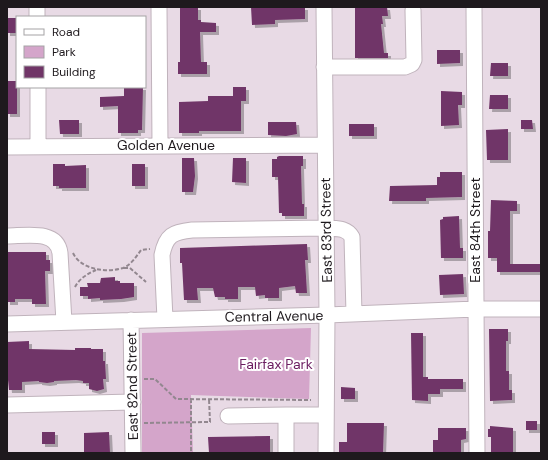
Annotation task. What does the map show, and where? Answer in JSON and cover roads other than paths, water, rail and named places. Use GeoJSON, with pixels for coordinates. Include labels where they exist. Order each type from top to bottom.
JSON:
{"type":"FeatureCollection","features":[{"type":"Feature","properties":{"kind":"street"},"geometry":{"type":"LineString","coordinates":[[159,7],[160,145]]}},
{"type":"Feature","properties":{"kind":"street","name":"East 83rd Street"},"geometry":{"type":"LineString","coordinates":[[324,7],[327,315],[326,453]]}},
{"type":"Feature","properties":{"kind":"street","name":"East 84th Street"},"geometry":{"type":"LineString","coordinates":[[474,7],[477,453]]}},
{"type":"Feature","properties":{"kind":"street"},"geometry":{"type":"LineString","coordinates":[[324,67],[405,67],[412,64],[414,60],[413,10]]}},
{"type":"Feature","properties":{"kind":"street"},"geometry":{"type":"LineString","coordinates":[[38,88],[38,147]]}},
{"type":"Feature","properties":{"kind":"street","name":"Golden Avenue"},"geometry":{"type":"LineString","coordinates":[[7,147],[325,145]]}},
{"type":"Feature","properties":{"kind":"street"},"geometry":{"type":"LineString","coordinates":[[165,319],[162,255],[166,240],[175,233],[192,230],[345,229],[352,237],[354,314]]}},
{"type":"Feature","properties":{"kind":"street"},"geometry":{"type":"LineString","coordinates":[[7,236],[37,235],[55,240],[60,247],[64,322]]}},
{"type":"Feature","properties":{"kind":"street","name":"Central Avenue"},"geometry":{"type":"LineString","coordinates":[[7,324],[541,309]]}},
{"type":"Feature","properties":{"kind":"street","name":"East 82nd Street"},"geometry":{"type":"LineString","coordinates":[[131,320],[133,453]]}},
{"type":"Feature","properties":{"kind":"street"},"geometry":{"type":"LineString","coordinates":[[7,405],[132,402]]}},
{"type":"Feature","properties":{"kind":"street"},"geometry":{"type":"LineString","coordinates":[[286,415],[286,453]]}},
{"type":"Feature","properties":{"kind":"street"},"geometry":{"type":"LineString","coordinates":[[228,416],[326,416]]}},
{"type":"Feature","properties":{"kind":"park label","name":"Fairfax Park"},"geometry":{"type":"Point","coordinates":[276,364]}}]}
